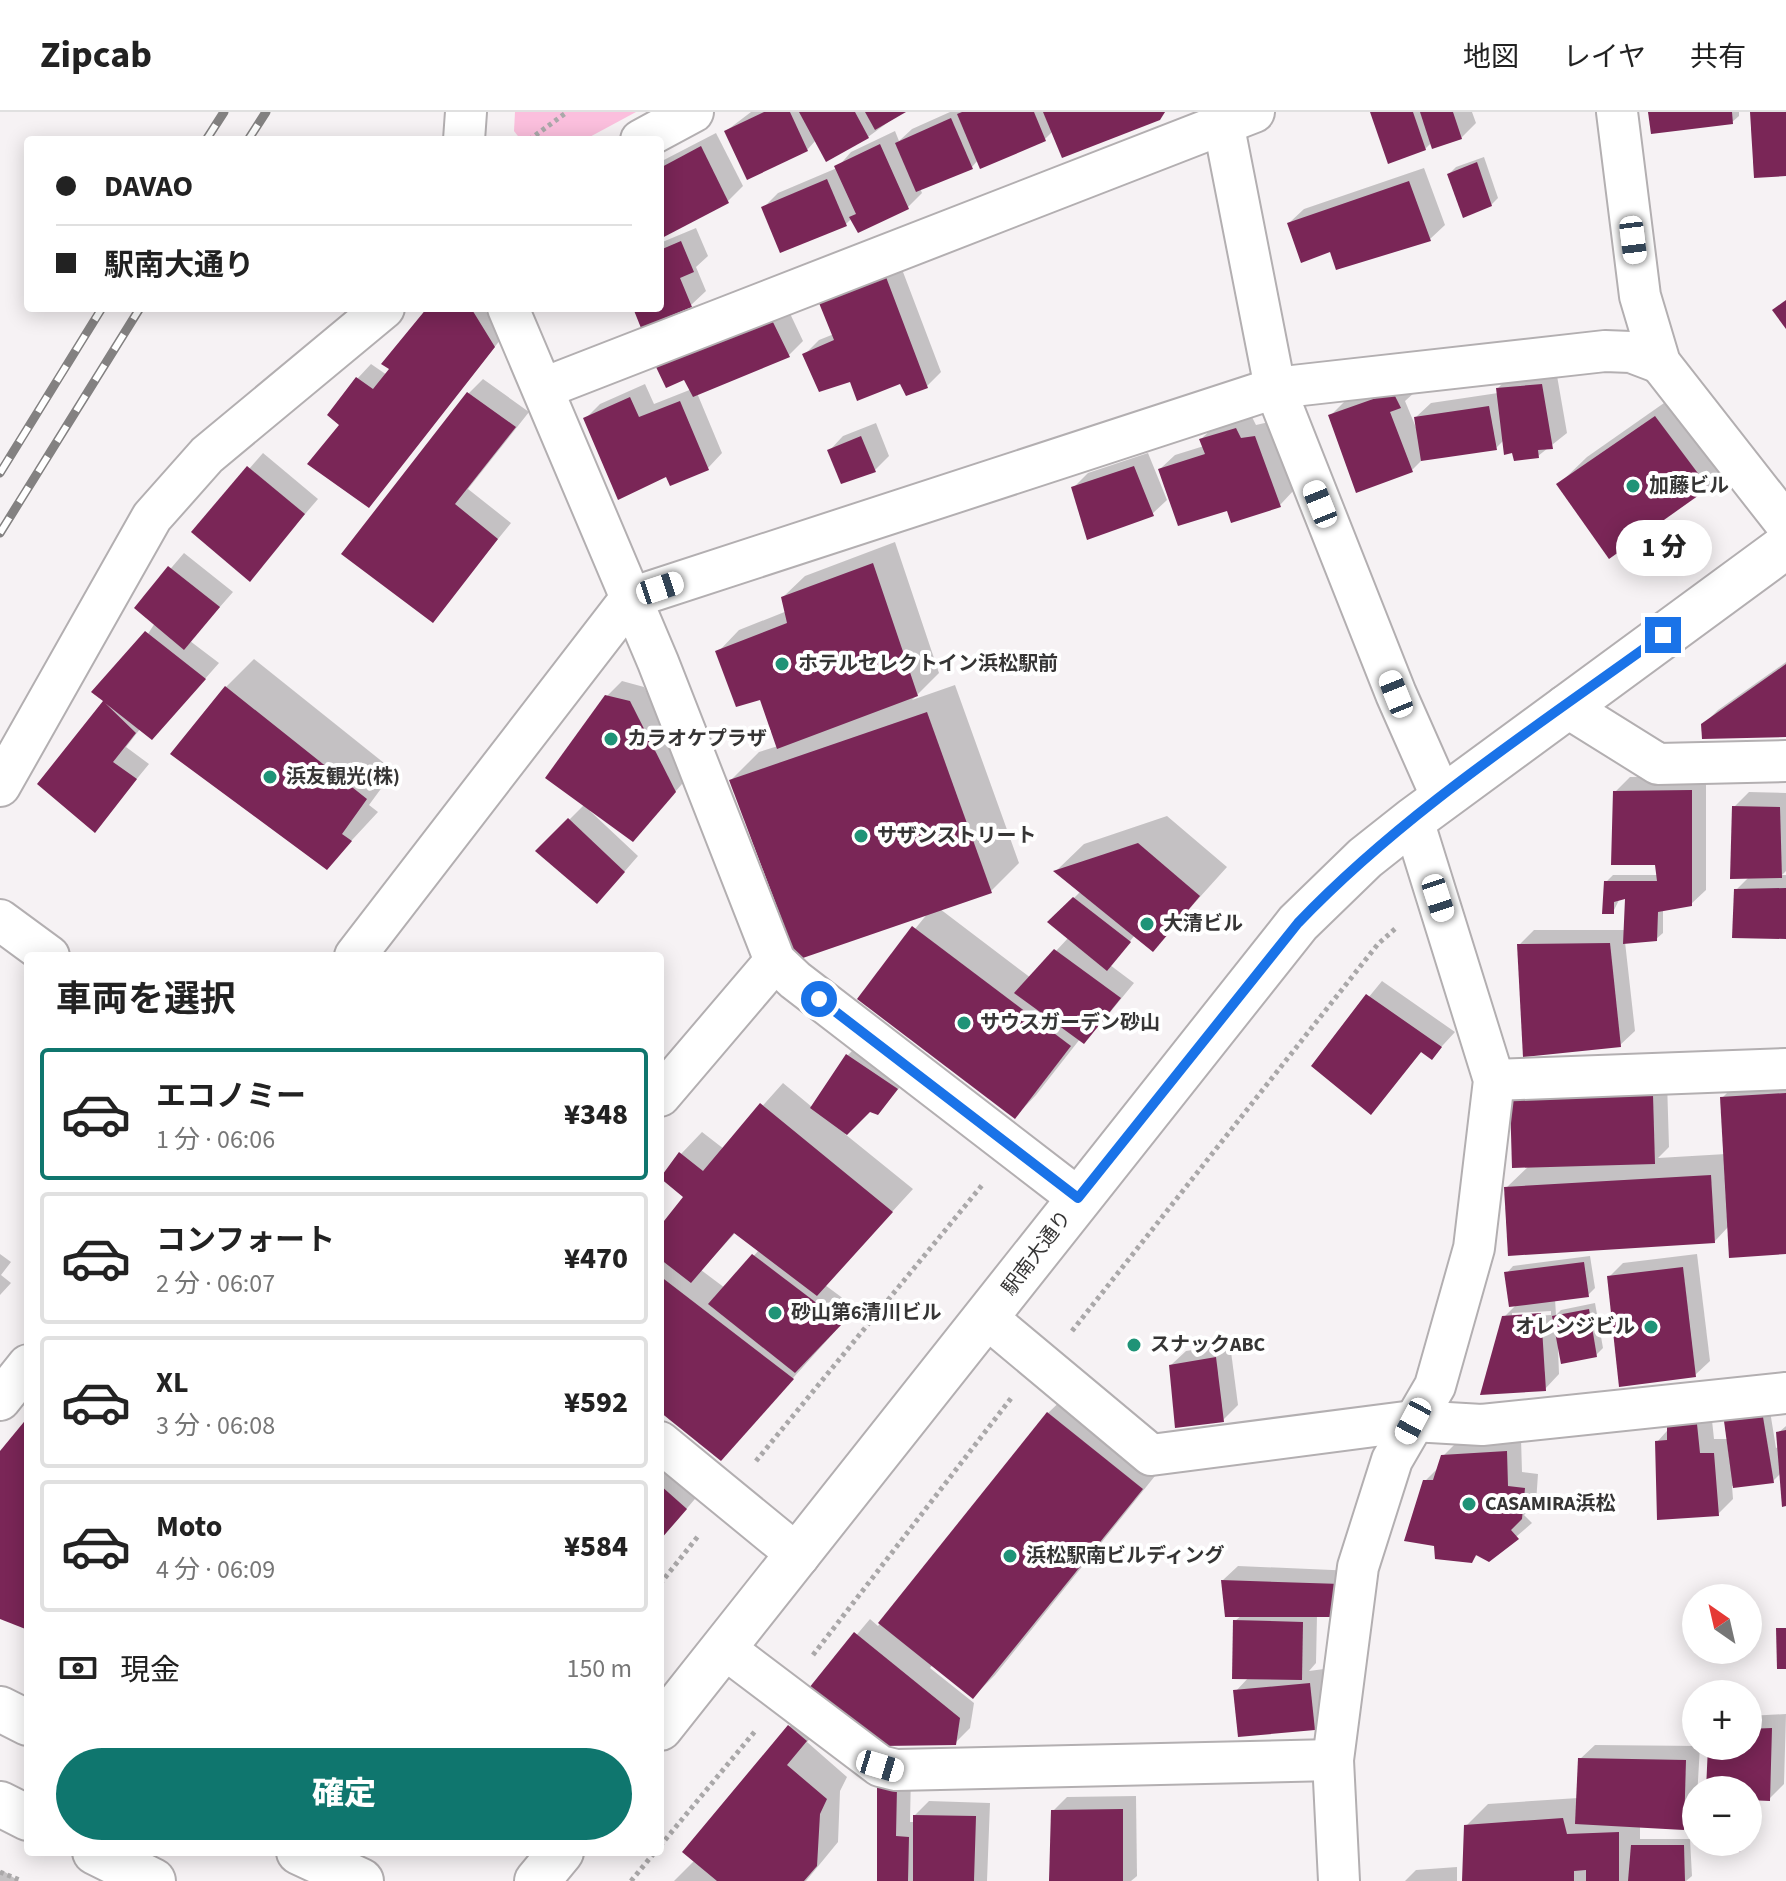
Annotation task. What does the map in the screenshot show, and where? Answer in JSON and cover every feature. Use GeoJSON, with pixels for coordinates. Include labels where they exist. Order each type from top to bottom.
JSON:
{"type":"FeatureCollection","features":[{"type":"Feature","properties":{"kind":"street"},"geometry":{"type":"LineString","coordinates":[[464,136],[466,112]]}},
{"type":"Feature","properties":{"kind":"street"},"geometry":{"type":"LineString","coordinates":[[648,136],[693,112]]}},
{"type":"Feature","properties":{"kind":"street"},"geometry":{"type":"LineString","coordinates":[[1617,112],[1640,296],[1660,363],[1786,524]]}},
{"type":"Feature","properties":{"kind":"street"},"geometry":{"type":"LineString","coordinates":[[544,388],[1233,116],[1275,388],[1396,694],[1428,809],[1494,1080],[1474,1248],[1435,1386],[1392,1460],[1358,1567],[1333,1760],[1339,1881]]}},
{"type":"Feature","properties":{"kind":"street"},"geometry":{"type":"LineString","coordinates":[[0,786],[152,517],[207,455],[379,312]]}},
{"type":"Feature","properties":{"kind":"street"},"geometry":{"type":"LineString","coordinates":[[510,312],[631,598],[775,961],[795,980],[1078,1198]]}},
{"type":"Feature","properties":{"kind":"street"},"geometry":{"type":"LineString","coordinates":[[358,952],[631,598],[1275,388],[1605,351],[1631,352],[1660,363]]}},
{"type":"Feature","properties":{"kind":"street","name":"駅南大通り"},"geometry":{"type":"LineString","coordinates":[[664,1723],[1298,923],[1365,858],[1428,809],[1786,546]]}},
{"type":"Feature","properties":{"kind":"street"},"geometry":{"type":"LineString","coordinates":[[1565,706],[1658,764],[1786,761]]}},
{"type":"Feature","properties":{"kind":"street"},"geometry":{"type":"LineString","coordinates":[[0,920],[44,952]]}},
{"type":"Feature","properties":{"kind":"street"},"geometry":{"type":"LineString","coordinates":[[664,1091],[775,961]]}},
{"type":"Feature","properties":{"kind":"street"},"geometry":{"type":"LineString","coordinates":[[1494,1080],[1786,1069]]}},
{"type":"Feature","properties":{"kind":"street"},"geometry":{"type":"LineString","coordinates":[[987,1318],[1151,1455],[1413,1421],[1482,1425],[1786,1393]]}},
{"type":"Feature","properties":{"kind":"street"},"geometry":{"type":"LineString","coordinates":[[0,1400],[24,1370]]}},
{"type":"Feature","properties":{"kind":"street"},"geometry":{"type":"LineString","coordinates":[[664,1445],[799,1556]]}},
{"type":"Feature","properties":{"kind":"street"},"geometry":{"type":"LineString","coordinates":[[724,1648],[880,1766],[896,1770],[1333,1760]]}},
{"type":"Feature","properties":{"kind":"street"},"geometry":{"type":"LineString","coordinates":[[0,1709],[24,1721]]}},
{"type":"Feature","properties":{"kind":"street"},"geometry":{"type":"LineString","coordinates":[[0,1804],[24,1816]]}},
{"type":"Feature","properties":{"kind":"street"},"geometry":{"type":"LineString","coordinates":[[103,1856],[153,1881]]}},
{"type":"Feature","properties":{"kind":"street"},"geometry":{"type":"LineString","coordinates":[[308,1856],[361,1881]]}},
{"type":"Feature","properties":{"kind":"street"},"geometry":{"type":"LineString","coordinates":[[537,1881],[558,1856]]}},
{"type":"Feature","properties":{"kind":"path"},"geometry":{"type":"LineString","coordinates":[[534,136],[567,112]]}},
{"type":"Feature","properties":{"kind":"path"},"geometry":{"type":"LineString","coordinates":[[1070,1334],[1378,944],[1399,926]]}},
{"type":"Feature","properties":{"kind":"path"},"geometry":{"type":"LineString","coordinates":[[751,1468],[993,1171]]}},
{"type":"Feature","properties":{"kind":"path"},"geometry":{"type":"LineString","coordinates":[[805,1665],[1018,1390]]}},
{"type":"Feature","properties":{"kind":"path"},"geometry":{"type":"LineString","coordinates":[[664,1579],[700,1534]]}},
{"type":"Feature","properties":{"kind":"path"},"geometry":{"type":"LineString","coordinates":[[664,1841],[762,1723]]}},
{"type":"Feature","properties":{"kind":"path"},"geometry":{"type":"LineString","coordinates":[[631,1881],[652,1856]]}},
{"type":"Feature","properties":{"kind":"path"},"geometry":{"type":"LineString","coordinates":[[0,1872],[22,1881]]}},
{"type":"Feature","properties":{"kind":"shaded area"},"geometry":{"type":"Polygon","coordinates":[[[515,112],[636,112],[591,136],[518,136],[514,131],[515,112]]]}},
{"type":"Feature","properties":{"kind":"building"},"geometry":{"type":"Polygon","coordinates":[[[764,112],[790,112],[808,151],[747,180],[724,131],[764,112]]]}},
{"type":"Feature","properties":{"kind":"building"},"geometry":{"type":"Polygon","coordinates":[[[799,112],[855,112],[869,138],[826,162],[799,112]]]}},
{"type":"Feature","properties":{"kind":"building"},"geometry":{"type":"Polygon","coordinates":[[[865,112],[906,112],[875,130],[865,112]]]}},
{"type":"Feature","properties":{"kind":"building"},"geometry":{"type":"Polygon","coordinates":[[[1034,112],[1046,141],[980,169],[957,114],[1034,112]]]}},
{"type":"Feature","properties":{"kind":"building"},"geometry":{"type":"Polygon","coordinates":[[[1043,112],[1165,112],[1160,120],[1062,158],[1043,112]]]}},
{"type":"Feature","properties":{"kind":"building"},"geometry":{"type":"Polygon","coordinates":[[[1370,112],[1413,112],[1426,150],[1388,164],[1370,112]]]}},
{"type":"Feature","properties":{"kind":"building"},"geometry":{"type":"Polygon","coordinates":[[[1420,112],[1453,112],[1462,139],[1432,149],[1420,112]]]}},
{"type":"Feature","properties":{"kind":"building"},"geometry":{"type":"Polygon","coordinates":[[[1648,112],[1732,112],[1733,124],[1651,134],[1648,112]]]}},
{"type":"Feature","properties":{"kind":"building"},"geometry":{"type":"Polygon","coordinates":[[[1750,112],[1786,112],[1786,176],[1754,178],[1750,112]]]}},
{"type":"Feature","properties":{"kind":"building"},"geometry":{"type":"Polygon","coordinates":[[[951,118],[973,169],[916,192],[895,143],[951,118]]]}},
{"type":"Feature","properties":{"kind":"building"},"geometry":{"type":"Polygon","coordinates":[[[880,144],[909,209],[858,233],[849,217],[856,214],[834,166],[880,144]]]}},
{"type":"Feature","properties":{"kind":"building"},"geometry":{"type":"Polygon","coordinates":[[[701,146],[729,203],[664,237],[664,166],[701,146]]]}},
{"type":"Feature","properties":{"kind":"building"},"geometry":{"type":"Polygon","coordinates":[[[1477,162],[1492,206],[1463,218],[1447,174],[1477,162]]]}},
{"type":"Feature","properties":{"kind":"building"},"geometry":{"type":"Polygon","coordinates":[[[827,179],[847,226],[780,253],[761,207],[827,179]]]}},
{"type":"Feature","properties":{"kind":"building"},"geometry":{"type":"Polygon","coordinates":[[[1409,181],[1431,241],[1336,270],[1330,252],[1301,263],[1287,223],[1409,181]]]}},
{"type":"Feature","properties":{"kind":"building"},"geometry":{"type":"Polygon","coordinates":[[[681,241],[694,272],[680,278],[692,307],[641,328],[635,312],[664,312],[664,248],[681,241]]]}},
{"type":"Feature","properties":{"kind":"building"},"geometry":{"type":"Polygon","coordinates":[[[886,277],[928,388],[906,396],[900,384],[857,401],[850,382],[819,392],[802,354],[834,340],[819,303],[886,277]]]}},
{"type":"Feature","properties":{"kind":"building"},"geometry":{"type":"Polygon","coordinates":[[[1786,300],[1786,329],[1772,310],[1786,300]]]}},
{"type":"Feature","properties":{"kind":"building"},"geometry":{"type":"Polygon","coordinates":[[[424,312],[473,312],[495,347],[369,508],[307,464],[339,425],[327,415],[356,377],[373,389],[389,369],[381,364],[424,312]]]}},
{"type":"Feature","properties":{"kind":"building"},"geometry":{"type":"Polygon","coordinates":[[[771,318],[790,357],[693,397],[684,380],[666,388],[656,367],[771,318]]]}},
{"type":"Feature","properties":{"kind":"building"},"geometry":{"type":"Polygon","coordinates":[[[1542,384],[1553,449],[1538,450],[1539,458],[1514,461],[1512,453],[1504,455],[1496,388],[1542,384]]]}},
{"type":"Feature","properties":{"kind":"building"},"geometry":{"type":"Polygon","coordinates":[[[467,392],[516,427],[455,504],[498,539],[433,623],[341,554],[467,392]]]}},
{"type":"Feature","properties":{"kind":"building"},"geometry":{"type":"Polygon","coordinates":[[[1393,392],[1401,408],[1390,412],[1413,472],[1356,493],[1328,415],[1393,392]]]}},
{"type":"Feature","properties":{"kind":"building"},"geometry":{"type":"Polygon","coordinates":[[[630,397],[639,417],[680,401],[709,470],[670,486],[666,477],[618,500],[583,418],[630,397]]]}},
{"type":"Feature","properties":{"kind":"building"},"geometry":{"type":"Polygon","coordinates":[[[1489,406],[1497,450],[1421,461],[1414,417],[1489,406]]]}},
{"type":"Feature","properties":{"kind":"building","name":"加藤ビル"},"geometry":{"type":"Polygon","coordinates":[[[1655,416],[1709,488],[1609,559],[1556,484],[1655,416]]]}},
{"type":"Feature","properties":{"kind":"building"},"geometry":{"type":"Polygon","coordinates":[[[1236,428],[1241,438],[1255,436],[1281,507],[1231,523],[1227,511],[1178,526],[1158,469],[1205,454],[1199,439],[1236,428]]]}},
{"type":"Feature","properties":{"kind":"building"},"geometry":{"type":"Polygon","coordinates":[[[861,436],[876,472],[841,484],[827,450],[861,436]]]}},
{"type":"Feature","properties":{"kind":"building"},"geometry":{"type":"Polygon","coordinates":[[[247,466],[305,514],[250,582],[191,532],[247,466]]]}},
{"type":"Feature","properties":{"kind":"building"},"geometry":{"type":"Polygon","coordinates":[[[1134,466],[1154,516],[1087,540],[1071,487],[1134,466]]]}},
{"type":"Feature","properties":{"kind":"building"},"geometry":{"type":"Polygon","coordinates":[[[873,563],[918,696],[777,749],[760,700],[736,707],[715,651],[787,623],[781,597],[873,563]]]}},
{"type":"Feature","properties":{"kind":"building"},"geometry":{"type":"Polygon","coordinates":[[[168,566],[220,607],[184,650],[134,608],[168,566]]]}},
{"type":"Feature","properties":{"kind":"building"},"geometry":{"type":"Polygon","coordinates":[[[145,631],[206,679],[152,740],[105,703],[136,733],[113,762],[137,779],[95,833],[37,784],[103,701],[91,692],[145,631]]]}},
{"type":"Feature","properties":{"kind":"building"},"geometry":{"type":"Polygon","coordinates":[[[1786,664],[1786,737],[1702,739],[1701,724],[1786,664]]]}},
{"type":"Feature","properties":{"kind":"building","name":"浜友観光(株)"},"geometry":{"type":"Polygon","coordinates":[[[225,686],[367,799],[342,834],[352,841],[327,870],[170,754],[225,686]]]}},
{"type":"Feature","properties":{"kind":"building","name":"カラオケプラザ"},"geometry":{"type":"Polygon","coordinates":[[[605,695],[630,701],[676,792],[633,842],[545,778],[605,695]]]}},
{"type":"Feature","properties":{"kind":"building","name":"サザンストリート"},"geometry":{"type":"Polygon","coordinates":[[[927,712],[992,893],[797,960],[729,780],[927,712]]]}},
{"type":"Feature","properties":{"kind":"building"},"geometry":{"type":"Polygon","coordinates":[[[1692,790],[1692,906],[1658,912],[1657,941],[1623,944],[1625,899],[1614,902],[1614,914],[1602,914],[1604,881],[1657,881],[1655,865],[1611,865],[1613,791],[1692,790]]]}},
{"type":"Feature","properties":{"kind":"building"},"geometry":{"type":"Polygon","coordinates":[[[1732,806],[1780,807],[1782,878],[1730,879],[1732,806]]]}},
{"type":"Feature","properties":{"kind":"building"},"geometry":{"type":"Polygon","coordinates":[[[568,818],[625,872],[597,904],[535,851],[568,818]]]}},
{"type":"Feature","properties":{"kind":"building","name":"大清ビル"},"geometry":{"type":"Polygon","coordinates":[[[1138,843],[1200,896],[1153,952],[1053,871],[1138,843]]]}},
{"type":"Feature","properties":{"kind":"building"},"geometry":{"type":"Polygon","coordinates":[[[1786,888],[1786,939],[1732,938],[1734,889],[1786,888]]]}},
{"type":"Feature","properties":{"kind":"building"},"geometry":{"type":"Polygon","coordinates":[[[1073,897],[1131,942],[1107,971],[1047,922],[1073,897]]]}},
{"type":"Feature","properties":{"kind":"building","name":"サウスガーデン砂山"},"geometry":{"type":"Polygon","coordinates":[[[912,926],[1071,1046],[1015,1119],[857,999],[912,926]]]}},
{"type":"Feature","properties":{"kind":"building"},"geometry":{"type":"Polygon","coordinates":[[[1610,943],[1621,1047],[1523,1057],[1517,944],[1610,943]]]}},
{"type":"Feature","properties":{"kind":"building"},"geometry":{"type":"Polygon","coordinates":[[[1054,949],[1121,998],[1084,1044],[1014,993],[1054,949]]]}},
{"type":"Feature","properties":{"kind":"building"},"geometry":{"type":"Polygon","coordinates":[[[1366,994],[1442,1047],[1432,1060],[1421,1052],[1371,1115],[1311,1066],[1366,994]]]}},
{"type":"Feature","properties":{"kind":"building"},"geometry":{"type":"Polygon","coordinates":[[[846,1054],[898,1089],[878,1115],[870,1112],[847,1135],[810,1108],[846,1054]]]}},
{"type":"Feature","properties":{"kind":"building"},"geometry":{"type":"Polygon","coordinates":[[[1786,1093],[1786,1254],[1729,1258],[1720,1097],[1786,1093]]]}},
{"type":"Feature","properties":{"kind":"building"},"geometry":{"type":"Polygon","coordinates":[[[1653,1095],[1655,1164],[1512,1168],[1510,1099],[1653,1095]]]}},
{"type":"Feature","properties":{"kind":"building"},"geometry":{"type":"Polygon","coordinates":[[[760,1103],[893,1212],[817,1296],[734,1233],[691,1283],[664,1262],[664,1221],[683,1197],[664,1181],[664,1173],[679,1152],[703,1171],[760,1103]]]}},
{"type":"Feature","properties":{"kind":"building"},"geometry":{"type":"Polygon","coordinates":[[[1711,1175],[1715,1243],[1508,1256],[1504,1187],[1711,1175]]]}},
{"type":"Feature","properties":{"kind":"building","name":"砂山第6清川ビル"},"geometry":{"type":"Polygon","coordinates":[[[752,1254],[843,1323],[795,1373],[708,1304],[752,1254]]]}},
{"type":"Feature","properties":{"kind":"building"},"geometry":{"type":"Polygon","coordinates":[[[1584,1262],[1589,1297],[1509,1307],[1504,1272],[1584,1262]]]}},
{"type":"Feature","properties":{"kind":"building","name":"オレンジビル"},"geometry":{"type":"Polygon","coordinates":[[[1683,1267],[1696,1377],[1619,1387],[1607,1276],[1683,1267]]]}},
{"type":"Feature","properties":{"kind":"building"},"geometry":{"type":"Polygon","coordinates":[[[664,1279],[794,1379],[721,1461],[664,1415],[664,1279]]]}},
{"type":"Feature","properties":{"kind":"building"},"geometry":{"type":"Polygon","coordinates":[[[1589,1309],[1597,1357],[1561,1364],[1552,1316],[1589,1309]]]}},
{"type":"Feature","properties":{"kind":"building"},"geometry":{"type":"Polygon","coordinates":[[[1541,1313],[1546,1391],[1480,1395],[1502,1316],[1541,1313]]]}},
{"type":"Feature","properties":{"kind":"building"},"geometry":{"type":"Polygon","coordinates":[[[1216,1357],[1224,1422],[1175,1428],[1169,1365],[1216,1357]]]}},
{"type":"Feature","properties":{"kind":"building","name":"浜松駅南ビルディング"},"geometry":{"type":"Polygon","coordinates":[[[1047,1412],[1143,1489],[973,1699],[878,1623],[1047,1412]]]}},
{"type":"Feature","properties":{"kind":"building"},"geometry":{"type":"Polygon","coordinates":[[[1763,1417],[1774,1483],[1733,1488],[1724,1421],[1763,1417]]]}},
{"type":"Feature","properties":{"kind":"building"},"geometry":{"type":"Polygon","coordinates":[[[24,1422],[24,1628],[0,1619],[0,1451],[24,1422]]]}},
{"type":"Feature","properties":{"kind":"building"},"geometry":{"type":"Polygon","coordinates":[[[1697,1424],[1700,1453],[1714,1453],[1719,1516],[1657,1520],[1655,1441],[1667,1440],[1667,1426],[1697,1424]]]}},
{"type":"Feature","properties":{"kind":"building"},"geometry":{"type":"Polygon","coordinates":[[[1786,1430],[1786,1506],[1782,1507],[1776,1432],[1786,1430]]]}},
{"type":"Feature","properties":{"kind":"building","name":"CASAMIRA浜松"},"geometry":{"type":"Polygon","coordinates":[[[1507,1451],[1508,1486],[1525,1488],[1522,1519],[1511,1530],[1519,1539],[1489,1562],[1476,1555],[1472,1563],[1435,1559],[1434,1546],[1404,1541],[1423,1480],[1433,1480],[1441,1455],[1507,1451]]]}},
{"type":"Feature","properties":{"kind":"building"},"geometry":{"type":"Polygon","coordinates":[[[664,1489],[687,1509],[664,1535],[664,1489]]]}},
{"type":"Feature","properties":{"kind":"building"},"geometry":{"type":"Polygon","coordinates":[[[1221,1580],[1341,1584],[1334,1617],[1225,1617],[1221,1580]]]}},
{"type":"Feature","properties":{"kind":"building"},"geometry":{"type":"Polygon","coordinates":[[[1233,1620],[1303,1622],[1302,1680],[1232,1679],[1233,1620]]]}},
{"type":"Feature","properties":{"kind":"building"},"geometry":{"type":"Polygon","coordinates":[[[1776,1628],[1786,1628],[1786,1669],[1777,1669],[1776,1628]]]}},
{"type":"Feature","properties":{"kind":"building"},"geometry":{"type":"Polygon","coordinates":[[[854,1632],[960,1718],[956,1745],[883,1746],[809,1688],[854,1632]]]}},
{"type":"Feature","properties":{"kind":"building"},"geometry":{"type":"Polygon","coordinates":[[[1310,1683],[1315,1730],[1238,1737],[1233,1690],[1310,1683]]]}},
{"type":"Feature","properties":{"kind":"building"},"geometry":{"type":"Polygon","coordinates":[[[788,1725],[807,1741],[787,1765],[827,1799],[820,1814],[817,1866],[804,1881],[717,1881],[682,1852],[788,1725]]]}},
{"type":"Feature","properties":{"kind":"building"},"geometry":{"type":"Polygon","coordinates":[[[1762,1728],[1772,1728],[1770,1801],[1762,1801],[1762,1776],[1707,1776],[1707,1760],[1762,1760],[1762,1728]]]}},
{"type":"Feature","properties":{"kind":"building"},"geometry":{"type":"Polygon","coordinates":[[[1578,1758],[1686,1760],[1686,1776],[1682,1776],[1682,1830],[1575,1824],[1578,1758]]]}},
{"type":"Feature","properties":{"kind":"building"},"geometry":{"type":"Polygon","coordinates":[[[877,1786],[897,1787],[896,1836],[909,1837],[908,1881],[877,1881],[877,1786]]]}},
{"type":"Feature","properties":{"kind":"building"},"geometry":{"type":"Polygon","coordinates":[[[1123,1809],[1123,1881],[1049,1881],[1051,1810],[1123,1809]]]}},
{"type":"Feature","properties":{"kind":"building"},"geometry":{"type":"Polygon","coordinates":[[[913,1815],[976,1816],[974,1881],[913,1881],[913,1815]]]}},
{"type":"Feature","properties":{"kind":"building"},"geometry":{"type":"Polygon","coordinates":[[[1563,1818],[1567,1834],[1619,1832],[1619,1881],[1586,1881],[1586,1870],[1574,1871],[1574,1881],[1462,1881],[1464,1825],[1563,1818]]]}},
{"type":"Feature","properties":{"kind":"building"},"geometry":{"type":"Polygon","coordinates":[[[1631,1845],[1682,1845],[1685,1881],[1628,1881],[1631,1845]]]}},
{"type":"Feature","properties":{"kind":"railway"},"geometry":{"type":"LineString","coordinates":[[209,136],[224,112]]}},
{"type":"Feature","properties":{"kind":"railway"},"geometry":{"type":"LineString","coordinates":[[251,136],[266,112]]}},
{"type":"Feature","properties":{"kind":"railway"},"geometry":{"type":"LineString","coordinates":[[0,473],[100,312]]}},
{"type":"Feature","properties":{"kind":"railway"},"geometry":{"type":"LineString","coordinates":[[0,533],[138,312]]}},
{"type":"Feature","properties":{"kind":"place","name":"加藤ビル"},"geometry":{"type":"Point","coordinates":[1633,486]}},
{"type":"Feature","properties":{"kind":"place","name":"ホテルセレクトイン浜松駅前"},"geometry":{"type":"Point","coordinates":[782,664]}},
{"type":"Feature","properties":{"kind":"place","name":"カラオケプラザ"},"geometry":{"type":"Point","coordinates":[611,739]}},
{"type":"Feature","properties":{"kind":"place","name":"浜友観光(株)"},"geometry":{"type":"Point","coordinates":[270,777]}},
{"type":"Feature","properties":{"kind":"place","name":"サザンストリート"},"geometry":{"type":"Point","coordinates":[861,836]}},
{"type":"Feature","properties":{"kind":"place","name":"大清ビル"},"geometry":{"type":"Point","coordinates":[1147,924]}},
{"type":"Feature","properties":{"kind":"place","name":"サウスガーデン砂山"},"geometry":{"type":"Point","coordinates":[964,1023]}},
{"type":"Feature","properties":{"kind":"place","name":"砂山第6清川ビル"},"geometry":{"type":"Point","coordinates":[775,1313]}},
{"type":"Feature","properties":{"kind":"place","name":"オレンジビル"},"geometry":{"type":"Point","coordinates":[1651,1327]}},
{"type":"Feature","properties":{"kind":"place","name":"スナックABC"},"geometry":{"type":"Point","coordinates":[1134,1345]}},
{"type":"Feature","properties":{"kind":"place","name":"CASAMIRA浜松"},"geometry":{"type":"Point","coordinates":[1469,1504]}},
{"type":"Feature","properties":{"kind":"place","name":"浜松駅南ビルディング"},"geometry":{"type":"Point","coordinates":[1010,1556]}},
{"type":"Feature","properties":{"kind":"route"},"geometry":{"type":"LineString","coordinates":[[819,999],[1078,1198],[1298,923],[1323,897],[1413,820],[1663,635]]}}]}
